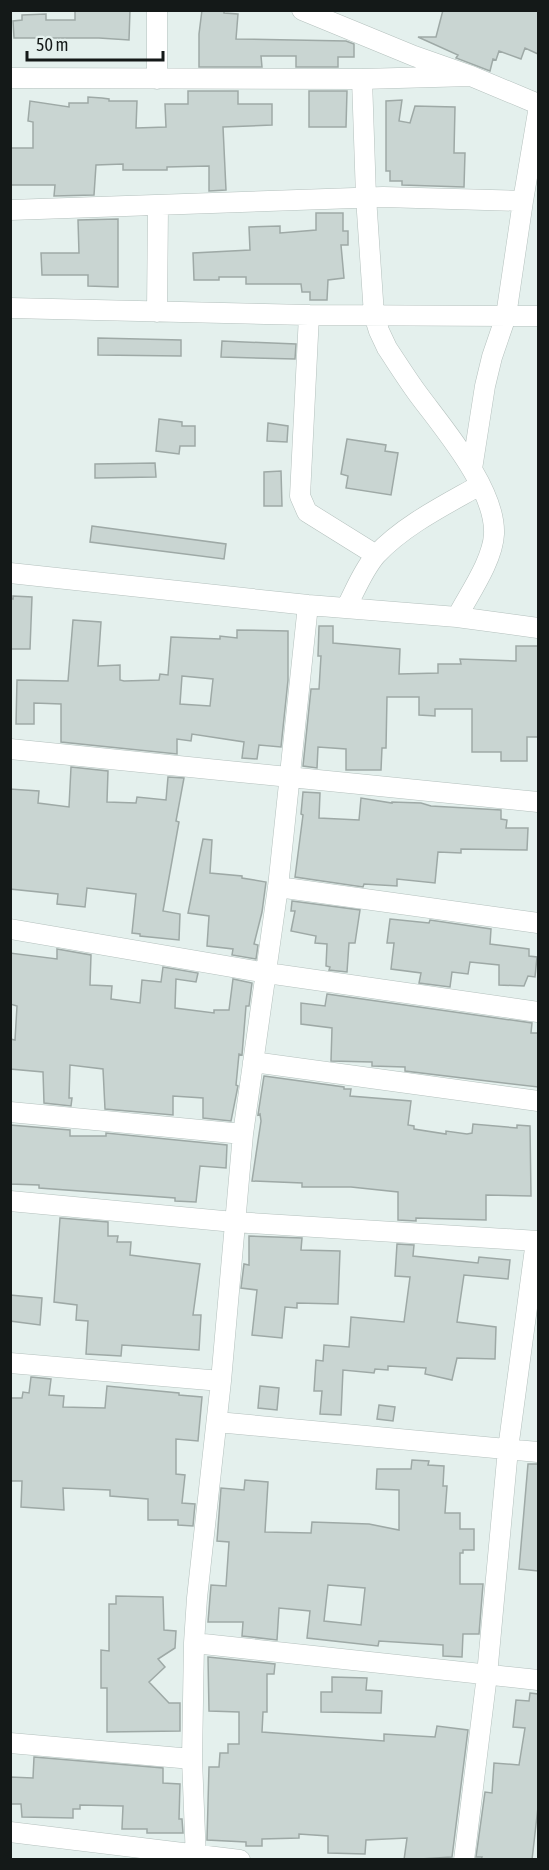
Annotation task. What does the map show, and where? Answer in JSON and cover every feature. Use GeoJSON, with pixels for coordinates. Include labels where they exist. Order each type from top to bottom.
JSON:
{"type":"FeatureCollection","features":[{"type":"Feature","properties":{"kind":"street"},"geometry":{"type":"LineString","coordinates":[[157,10],[157,79]]}},
{"type":"Feature","properties":{"kind":"street"},"geometry":{"type":"LineString","coordinates":[[302,10],[538,104]]}},
{"type":"Feature","properties":{"kind":"street"},"geometry":{"type":"LineString","coordinates":[[10,78],[362,80],[471,76]]}},
{"type":"Feature","properties":{"kind":"street"},"geometry":{"type":"LineString","coordinates":[[362,80],[366,197],[374,315],[387,348],[476,477],[493,517],[493,541],[457,618]]}},
{"type":"Feature","properties":{"kind":"street"},"geometry":{"type":"LineString","coordinates":[[346,608],[376,555],[476,477],[485,386],[506,316],[529,190],[538,112]]}},
{"type":"Feature","properties":{"kind":"street"},"geometry":{"type":"LineString","coordinates":[[10,210],[529,190]]}},
{"type":"Feature","properties":{"kind":"street"},"geometry":{"type":"LineString","coordinates":[[158,206],[158,312]]}},
{"type":"Feature","properties":{"kind":"street"},"geometry":{"type":"LineString","coordinates":[[10,308],[309,315],[538,316]]}},
{"type":"Feature","properties":{"kind":"street"},"geometry":{"type":"LineString","coordinates":[[309,315],[300,496],[307,512],[376,555]]}},
{"type":"Feature","properties":{"kind":"street"},"geometry":{"type":"LineString","coordinates":[[10,573],[538,628]]}},
{"type":"Feature","properties":{"kind":"street"},"geometry":{"type":"LineString","coordinates":[[196,1857],[192,1760],[196,1598],[217,1422],[243,1134],[278,887],[308,605]]}},
{"type":"Feature","properties":{"kind":"street"},"geometry":{"type":"LineString","coordinates":[[10,749],[538,802]]}},
{"type":"Feature","properties":{"kind":"street"},"geometry":{"type":"LineString","coordinates":[[278,887],[538,923]]}},
{"type":"Feature","properties":{"kind":"street"},"geometry":{"type":"LineString","coordinates":[[10,929],[267,973],[538,1012]]}},
{"type":"Feature","properties":{"kind":"street"},"geometry":{"type":"LineString","coordinates":[[253,1062],[538,1101]]}},
{"type":"Feature","properties":{"kind":"street"},"geometry":{"type":"LineString","coordinates":[[10,1112],[243,1134]]}},
{"type":"Feature","properties":{"kind":"street"},"geometry":{"type":"LineString","coordinates":[[10,1201],[234,1222],[537,1241],[508,1449],[487,1675],[464,1860]]}},
{"type":"Feature","properties":{"kind":"street"},"geometry":{"type":"LineString","coordinates":[[10,1364],[221,1381]]}},
{"type":"Feature","properties":{"kind":"street"},"geometry":{"type":"LineString","coordinates":[[217,1422],[538,1452]]}},
{"type":"Feature","properties":{"kind":"street"},"geometry":{"type":"LineString","coordinates":[[194,1643],[538,1680]]}},
{"type":"Feature","properties":{"kind":"street"},"geometry":{"type":"LineString","coordinates":[[10,1743],[192,1760]]}},
{"type":"Feature","properties":{"kind":"street"},"geometry":{"type":"LineString","coordinates":[[10,1832],[196,1857],[240,1860]]}},
{"type":"Feature","properties":{"kind":"building"},"geometry":{"type":"Polygon","coordinates":[[[75,10],[130,10],[129,40],[14,38],[13,21],[22,20],[22,15],[46,14],[46,20],[75,20],[75,10]]]}},
{"type":"Feature","properties":{"kind":"building"},"geometry":{"type":"Polygon","coordinates":[[[202,10],[224,10],[224,13],[238,14],[236,39],[346,41],[354,44],[354,57],[338,57],[338,67],[296,67],[296,56],[261,56],[262,67],[199,67],[202,10]]]}},
{"type":"Feature","properties":{"kind":"building"},"geometry":{"type":"Polygon","coordinates":[[[443,10],[538,10],[538,54],[525,48],[521,59],[499,51],[496,60],[493,59],[490,71],[456,58],[458,55],[418,37],[436,37],[443,10]]]}},
{"type":"Feature","properties":{"kind":"building"},"geometry":{"type":"Polygon","coordinates":[[[188,91],[238,91],[238,104],[272,104],[272,125],[223,127],[226,190],[209,191],[209,166],[167,167],[167,170],[123,170],[123,164],[96,165],[94,195],[54,196],[55,185],[10,185],[10,148],[33,148],[33,122],[28,121],[30,101],[69,107],[69,103],[88,103],[88,97],[109,99],[109,101],[137,101],[136,128],[166,127],[165,104],[188,104],[188,91]]]}},
{"type":"Feature","properties":{"kind":"building"},"geometry":{"type":"Polygon","coordinates":[[[309,91],[347,91],[346,127],[309,127],[309,91]]]}},
{"type":"Feature","properties":{"kind":"building"},"geometry":{"type":"Polygon","coordinates":[[[402,100],[399,121],[410,123],[415,106],[455,107],[454,153],[465,153],[464,187],[402,185],[402,181],[390,181],[390,171],[386,171],[386,101],[402,100]]]}},
{"type":"Feature","properties":{"kind":"building"},"geometry":{"type":"Polygon","coordinates":[[[316,213],[343,213],[343,231],[348,231],[348,245],[341,245],[344,278],[328,280],[327,300],[310,300],[310,292],[302,292],[301,284],[246,284],[246,277],[194,280],[193,253],[250,250],[249,227],[280,226],[280,233],[316,230],[316,213]]]}},
{"type":"Feature","properties":{"kind":"building"},"geometry":{"type":"Polygon","coordinates":[[[118,219],[118,287],[88,286],[88,275],[42,275],[41,253],[79,253],[78,220],[118,219]]]}},
{"type":"Feature","properties":{"kind":"building"},"geometry":{"type":"Polygon","coordinates":[[[98,338],[181,340],[181,356],[98,355],[98,338]]]}},
{"type":"Feature","properties":{"kind":"building"},"geometry":{"type":"Polygon","coordinates":[[[222,341],[296,344],[295,359],[221,357],[222,341]]]}},
{"type":"Feature","properties":{"kind":"building"},"geometry":{"type":"Polygon","coordinates":[[[159,419],[182,422],[182,426],[195,426],[195,446],[180,446],[179,454],[156,451],[159,419]]]}},
{"type":"Feature","properties":{"kind":"building"},"geometry":{"type":"Polygon","coordinates":[[[268,423],[288,426],[287,442],[267,441],[268,423]]]}},
{"type":"Feature","properties":{"kind":"building"},"geometry":{"type":"Polygon","coordinates":[[[347,439],[386,445],[385,451],[398,453],[391,495],[346,488],[348,476],[341,474],[347,439]]]}},
{"type":"Feature","properties":{"kind":"building"},"geometry":{"type":"Polygon","coordinates":[[[155,463],[156,477],[95,478],[95,464],[155,463]]]}},
{"type":"Feature","properties":{"kind":"building"},"geometry":{"type":"Polygon","coordinates":[[[281,471],[282,506],[264,506],[264,472],[281,471]]]}},
{"type":"Feature","properties":{"kind":"building"},"geometry":{"type":"Polygon","coordinates":[[[92,526],[226,544],[224,559],[90,542],[92,526]]]}},
{"type":"Feature","properties":{"kind":"building"},"geometry":{"type":"Polygon","coordinates":[[[13,596],[32,597],[30,649],[10,649],[10,599],[13,599],[13,596]]]}},
{"type":"Feature","properties":{"kind":"building"},"geometry":{"type":"Polygon","coordinates":[[[73,620],[101,622],[98,666],[120,665],[120,680],[124,681],[159,680],[160,674],[168,675],[171,637],[220,639],[220,636],[237,638],[237,630],[288,631],[288,680],[281,747],[259,745],[257,759],[242,758],[244,742],[192,734],[191,741],[177,739],[177,754],[61,742],[61,704],[34,703],[34,724],[16,724],[17,680],[68,681],[73,620]],[[182,676],[180,704],[210,706],[213,679],[182,676]]]}},
{"type":"Feature","properties":{"kind":"building"},"geometry":{"type":"Polygon","coordinates":[[[319,626],[333,626],[333,643],[400,649],[399,674],[438,673],[438,664],[461,664],[460,659],[516,661],[516,646],[538,646],[538,737],[527,737],[527,761],[501,761],[501,752],[472,752],[472,709],[435,709],[435,716],[419,715],[419,697],[387,697],[386,748],[382,748],[381,770],[346,770],[346,749],[318,747],[317,768],[303,766],[311,689],[319,689],[321,656],[318,656],[319,626]]]}},
{"type":"Feature","properties":{"kind":"building"},"geometry":{"type":"Polygon","coordinates":[[[71,767],[108,771],[107,802],[136,803],[137,797],[166,800],[168,777],[184,778],[176,821],[179,822],[163,911],[180,914],[179,940],[132,933],[136,894],[87,888],[85,907],[57,904],[58,894],[10,889],[10,789],[39,791],[38,803],[69,807],[71,767]]]}},
{"type":"Feature","properties":{"kind":"building"},"geometry":{"type":"Polygon","coordinates":[[[303,792],[320,793],[319,818],[359,820],[361,798],[392,803],[421,803],[431,806],[501,810],[501,819],[507,820],[506,828],[528,828],[527,850],[461,849],[461,853],[438,852],[435,883],[397,879],[397,886],[364,884],[363,887],[295,877],[303,815],[301,814],[303,792]]]}},
{"type":"Feature","properties":{"kind":"building"},"geometry":{"type":"Polygon","coordinates":[[[203,839],[212,840],[210,873],[242,876],[242,878],[266,882],[254,944],[258,945],[256,959],[232,955],[233,949],[207,946],[209,916],[188,913],[203,839]]]}},
{"type":"Feature","properties":{"kind":"building"},"geometry":{"type":"Polygon","coordinates":[[[292,901],[360,910],[355,943],[349,943],[347,972],[329,970],[330,967],[326,966],[327,944],[315,943],[316,936],[291,931],[295,911],[291,911],[292,901]]]}},
{"type":"Feature","properties":{"kind":"building"},"geometry":{"type":"Polygon","coordinates":[[[390,919],[429,923],[430,920],[491,929],[490,944],[529,949],[529,956],[537,957],[535,977],[528,976],[524,986],[499,985],[499,965],[470,962],[468,974],[452,972],[450,987],[419,983],[421,973],[391,969],[394,943],[387,943],[390,919]]]}},
{"type":"Feature","properties":{"kind":"building"},"geometry":{"type":"Polygon","coordinates":[[[57,949],[91,955],[90,985],[112,986],[111,999],[140,1003],[142,980],[161,982],[163,967],[198,973],[196,982],[176,979],[175,1008],[214,1013],[214,1010],[229,1010],[233,979],[252,983],[249,1006],[246,1006],[242,1055],[239,1054],[236,1085],[238,1086],[231,1121],[203,1118],[203,1098],[173,1096],[173,1115],[105,1109],[103,1069],[70,1065],[69,1098],[72,1098],[71,1106],[44,1103],[43,1072],[10,1069],[10,1039],[15,1040],[17,1006],[10,1004],[10,953],[57,959],[57,949]]]}},
{"type":"Feature","properties":{"kind":"building"},"geometry":{"type":"Polygon","coordinates":[[[327,994],[532,1023],[531,1033],[538,1033],[538,1087],[405,1071],[405,1067],[372,1066],[372,1062],[331,1061],[332,1028],[301,1024],[301,1003],[325,1006],[327,994]]]}},
{"type":"Feature","properties":{"kind":"building"},"geometry":{"type":"Polygon","coordinates":[[[264,1076],[344,1087],[344,1089],[351,1089],[350,1096],[411,1101],[408,1125],[414,1126],[414,1129],[446,1134],[446,1131],[467,1134],[472,1133],[473,1124],[517,1128],[517,1125],[530,1126],[531,1196],[486,1195],[486,1220],[416,1218],[416,1221],[398,1220],[398,1192],[351,1187],[302,1187],[302,1183],[252,1181],[261,1121],[260,1114],[258,1115],[264,1076]]]}},
{"type":"Feature","properties":{"kind":"building"},"geometry":{"type":"Polygon","coordinates":[[[10,1125],[70,1130],[70,1136],[106,1136],[106,1133],[227,1145],[226,1168],[200,1166],[196,1202],[175,1201],[175,1198],[10,1184],[10,1125]]]}},
{"type":"Feature","properties":{"kind":"building"},"geometry":{"type":"Polygon","coordinates":[[[60,1218],[108,1222],[108,1236],[118,1236],[117,1242],[131,1242],[130,1255],[200,1264],[193,1315],[201,1315],[199,1350],[122,1345],[121,1356],[86,1354],[88,1321],[76,1320],[77,1305],[54,1302],[60,1218]]]}},
{"type":"Feature","properties":{"kind":"building"},"geometry":{"type":"Polygon","coordinates":[[[249,1236],[302,1238],[301,1250],[340,1251],[338,1304],[297,1303],[297,1308],[285,1307],[282,1338],[252,1335],[257,1290],[241,1288],[244,1264],[249,1265],[249,1236]]]}},
{"type":"Feature","properties":{"kind":"building"},"geometry":{"type":"Polygon","coordinates":[[[397,1244],[414,1245],[413,1256],[478,1263],[479,1257],[510,1260],[508,1279],[464,1275],[457,1322],[496,1327],[495,1359],[457,1358],[452,1380],[425,1374],[426,1368],[388,1366],[388,1370],[375,1369],[374,1373],[343,1370],[341,1415],[320,1414],[322,1391],[314,1391],[316,1360],[323,1361],[324,1345],[349,1347],[351,1317],[404,1322],[410,1277],[395,1276],[397,1244]]]}},
{"type":"Feature","properties":{"kind":"building"},"geometry":{"type":"Polygon","coordinates":[[[10,1295],[42,1298],[40,1325],[10,1321],[10,1295]]]}},
{"type":"Feature","properties":{"kind":"building"},"geometry":{"type":"Polygon","coordinates":[[[31,1377],[51,1379],[49,1395],[64,1396],[63,1407],[105,1408],[107,1386],[202,1397],[198,1441],[176,1439],[176,1474],[185,1475],[182,1503],[195,1504],[193,1526],[178,1525],[178,1520],[148,1520],[148,1499],[110,1496],[110,1490],[63,1488],[64,1510],[21,1507],[22,1481],[10,1481],[10,1398],[22,1398],[23,1392],[29,1393],[31,1377]]]}},
{"type":"Feature","properties":{"kind":"building"},"geometry":{"type":"Polygon","coordinates":[[[260,1386],[279,1388],[277,1410],[258,1408],[260,1386]]]}},
{"type":"Feature","properties":{"kind":"building"},"geometry":{"type":"Polygon","coordinates":[[[379,1405],[395,1407],[393,1421],[377,1419],[379,1405]]]}},
{"type":"Feature","properties":{"kind":"building"},"geometry":{"type":"Polygon","coordinates":[[[412,1460],[429,1461],[428,1465],[444,1466],[443,1486],[447,1486],[445,1513],[460,1513],[460,1529],[474,1529],[474,1550],[463,1550],[463,1553],[460,1553],[460,1584],[483,1584],[479,1634],[463,1634],[462,1657],[443,1656],[443,1645],[379,1641],[378,1646],[307,1638],[310,1611],[279,1608],[277,1640],[242,1636],[243,1622],[208,1622],[211,1585],[226,1586],[229,1542],[217,1541],[221,1488],[244,1490],[245,1480],[268,1482],[265,1532],[311,1533],[312,1522],[369,1524],[399,1530],[399,1490],[376,1489],[377,1469],[411,1469],[412,1460]],[[328,1585],[324,1621],[361,1625],[365,1588],[328,1585]]]}},
{"type":"Feature","properties":{"kind":"building"},"geometry":{"type":"Polygon","coordinates":[[[528,1464],[538,1464],[538,1571],[519,1569],[528,1464]]]}},
{"type":"Feature","properties":{"kind":"building"},"geometry":{"type":"Polygon","coordinates":[[[116,1596],[163,1597],[164,1630],[176,1631],[175,1648],[158,1659],[165,1667],[149,1682],[169,1703],[180,1703],[180,1731],[107,1732],[107,1688],[101,1688],[101,1650],[109,1651],[109,1604],[116,1604],[116,1596]]]}},
{"type":"Feature","properties":{"kind":"building"},"geometry":{"type":"Polygon","coordinates":[[[208,1657],[275,1664],[274,1674],[267,1674],[267,1712],[263,1712],[262,1732],[384,1741],[384,1734],[435,1737],[437,1726],[468,1730],[452,1857],[404,1860],[407,1838],[366,1840],[365,1854],[328,1853],[328,1836],[299,1834],[299,1838],[262,1839],[262,1846],[246,1846],[246,1842],[207,1840],[209,1767],[219,1767],[220,1753],[228,1753],[228,1744],[239,1744],[239,1712],[209,1711],[208,1657]]]}},
{"type":"Feature","properties":{"kind":"building"},"geometry":{"type":"Polygon","coordinates":[[[332,1677],[367,1678],[366,1690],[382,1691],[381,1713],[321,1712],[321,1692],[332,1692],[332,1677]]]}},
{"type":"Feature","properties":{"kind":"building"},"geometry":{"type":"Polygon","coordinates":[[[530,1693],[538,1694],[538,1807],[532,1860],[481,1860],[482,1857],[476,1857],[485,1792],[492,1793],[494,1763],[519,1765],[525,1728],[513,1727],[516,1700],[529,1701],[530,1693]]]}},
{"type":"Feature","properties":{"kind":"building"},"geometry":{"type":"Polygon","coordinates":[[[34,1757],[163,1768],[163,1783],[180,1784],[179,1819],[182,1819],[183,1833],[147,1833],[147,1829],[122,1829],[123,1806],[80,1805],[80,1809],[73,1809],[73,1818],[22,1817],[21,1804],[10,1804],[10,1777],[33,1778],[34,1757]]]}}]}
